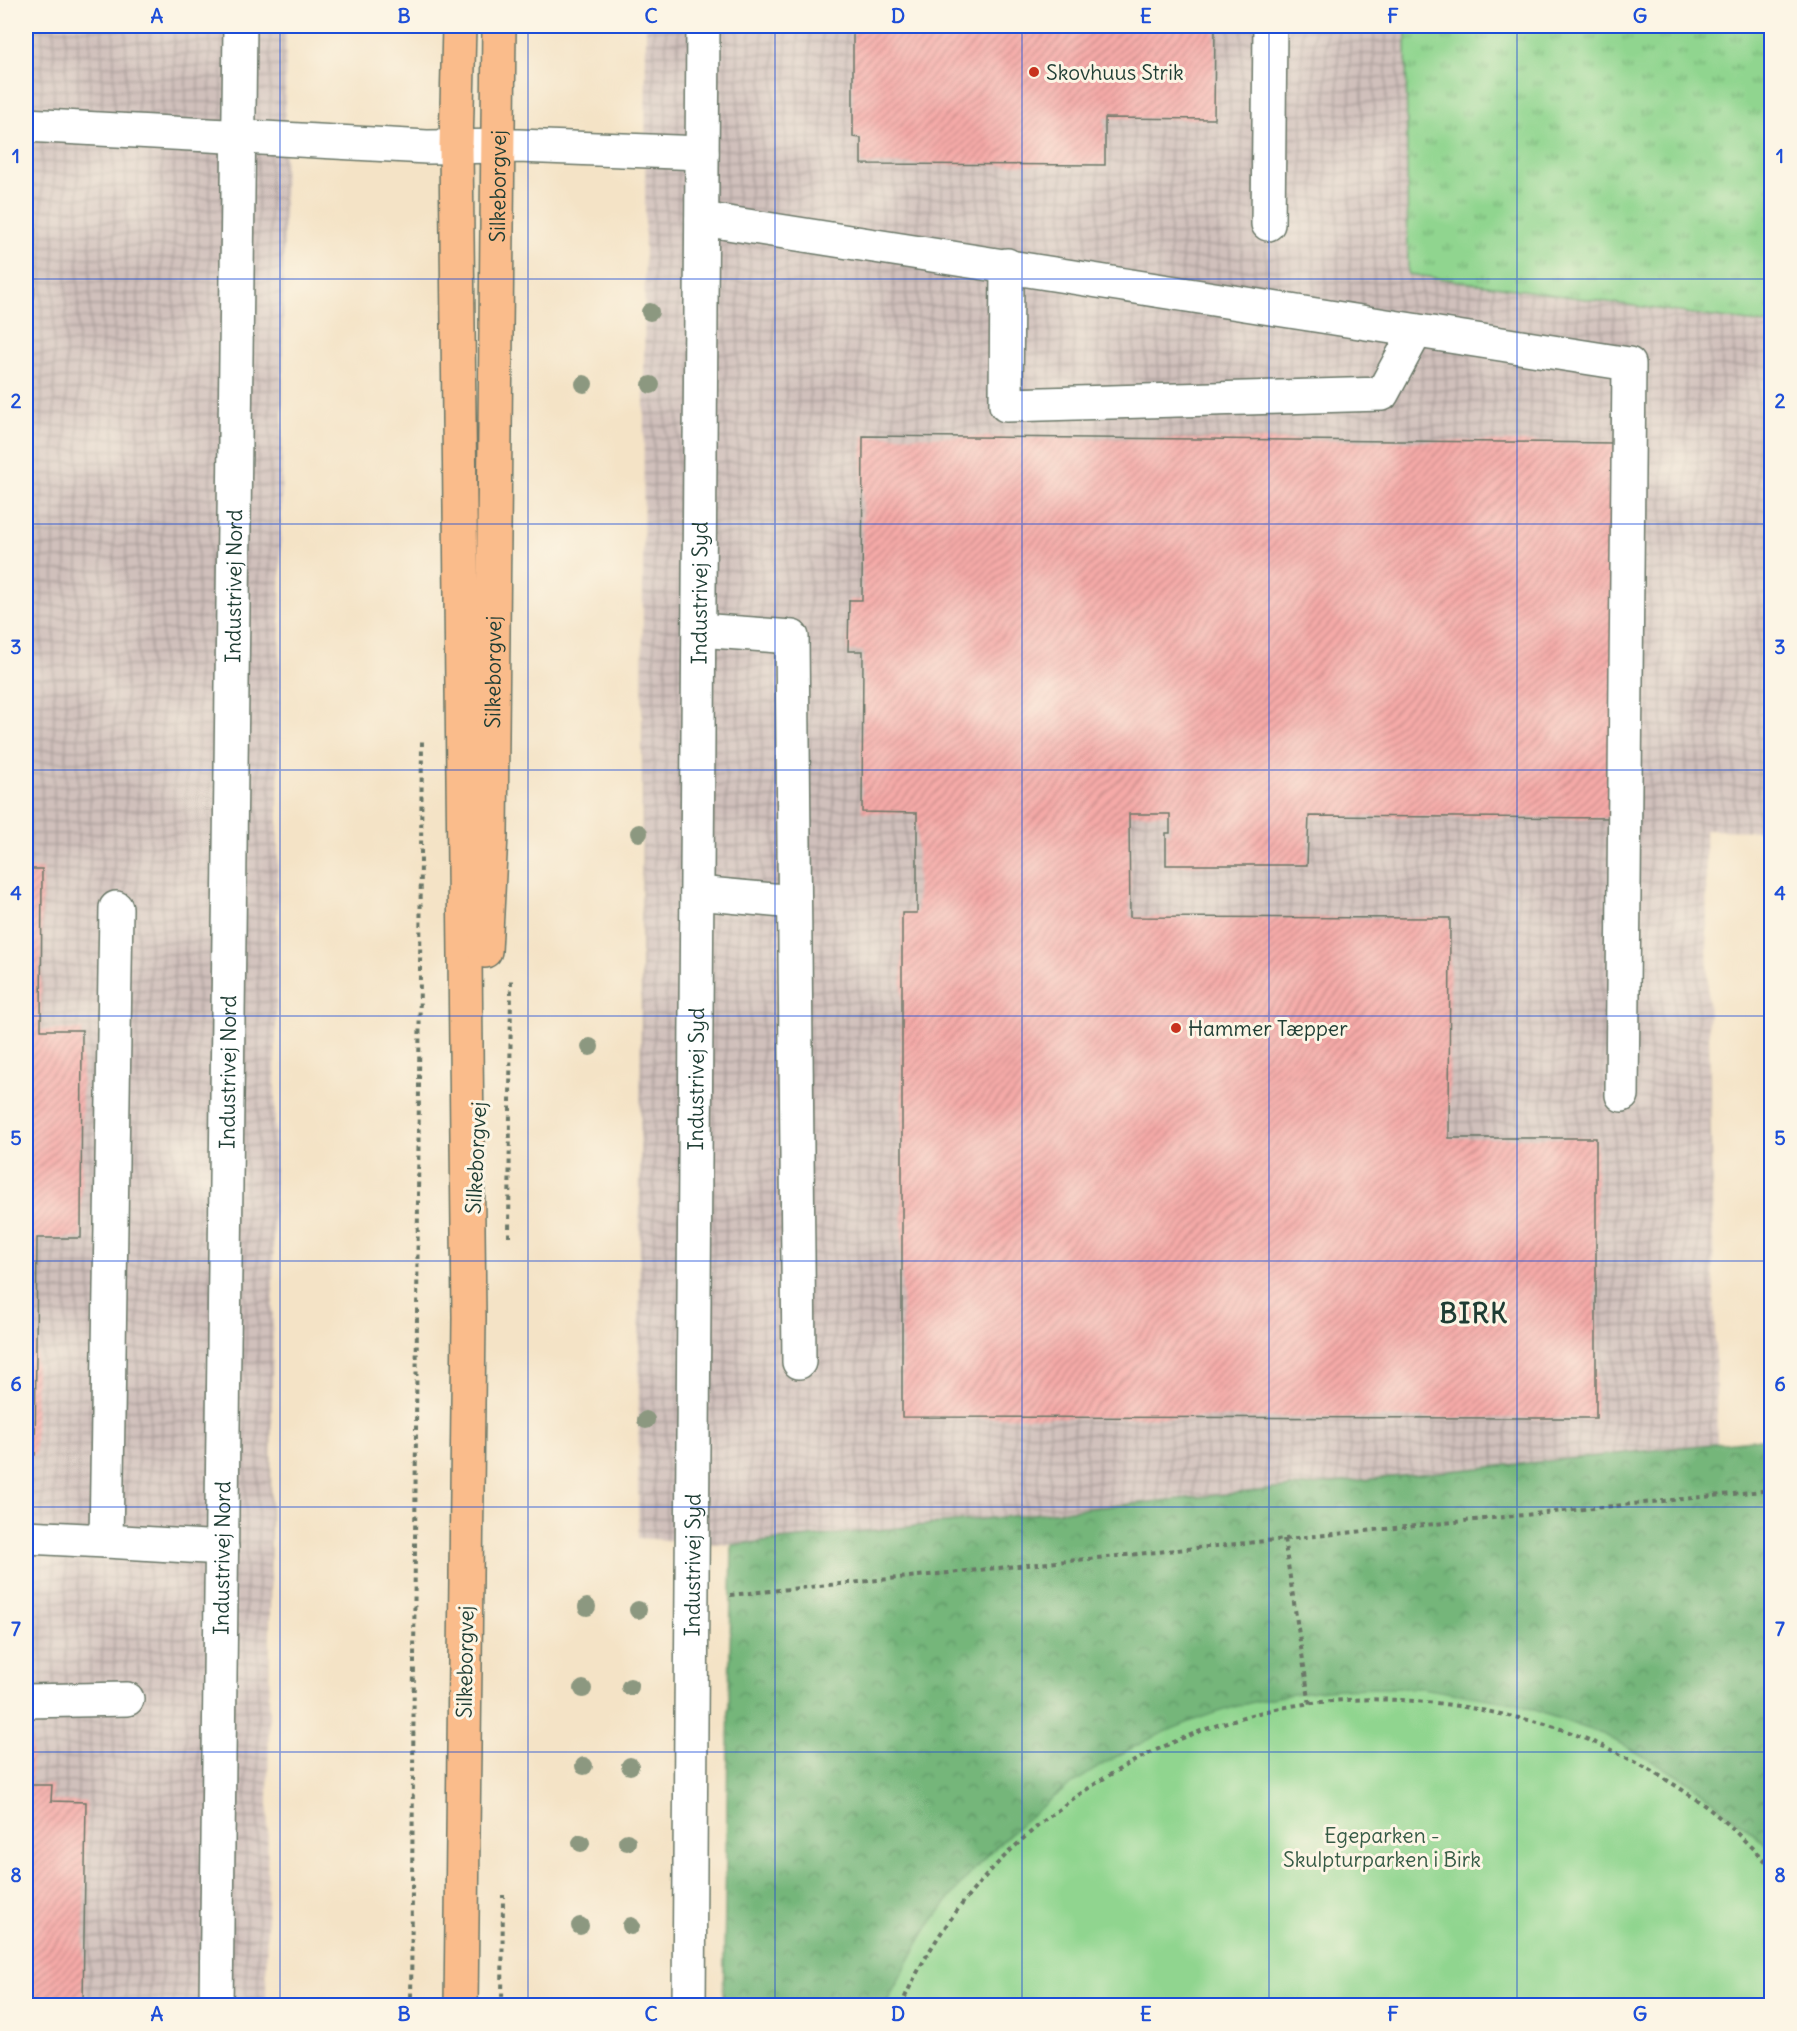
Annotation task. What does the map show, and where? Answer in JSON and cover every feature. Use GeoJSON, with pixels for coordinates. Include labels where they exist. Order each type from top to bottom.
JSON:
{"type":"FeatureCollection","features":[{"type":"Feature","properties":{"kind":"main road","name":"Silkeborgvej"},"geometry":{"type":"LineString","coordinates":[[459,26],[456,147],[469,1318],[461,2006]]}},
{"type":"Feature","properties":{"kind":"main road","name":"Silkeborgvej"},"geometry":{"type":"LineString","coordinates":[[469,1318],[491,836],[499,26]]}},
{"type":"Feature","properties":{"kind":"street","name":"Industrivej Nord"},"geometry":{"type":"LineString","coordinates":[[216,2006],[240,26]]}},
{"type":"Feature","properties":{"kind":"street","name":"Industrivej Syd"},"geometry":{"type":"LineString","coordinates":[[689,2006],[703,26]]}},
{"type":"Feature","properties":{"kind":"street"},"geometry":{"type":"LineString","coordinates":[[1268,224],[1270,26]]}},
{"type":"Feature","properties":{"kind":"street"},"geometry":{"type":"LineString","coordinates":[[26,125],[240,138],[456,147],[498,146],[702,153]]}},
{"type":"Feature","properties":{"kind":"street"},"geometry":{"type":"LineString","coordinates":[[702,219],[1629,364],[1622,1095]]}},
{"type":"Feature","properties":{"kind":"street"},"geometry":{"type":"LineString","coordinates":[[1007,265],[1006,405],[1382,394],[1416,331]]}},
{"type":"Feature","properties":{"kind":"street"},"geometry":{"type":"LineString","coordinates":[[699,630],[792,638],[799,1362]]}},
{"type":"Feature","properties":{"kind":"street"},"geometry":{"type":"LineString","coordinates":[[697,893],[794,902]]}},
{"type":"Feature","properties":{"kind":"street"},"geometry":{"type":"LineString","coordinates":[[105,1541],[116,908]]}},
{"type":"Feature","properties":{"kind":"street"},"geometry":{"type":"LineString","coordinates":[[26,1537],[222,1548]]}},
{"type":"Feature","properties":{"kind":"street"},"geometry":{"type":"LineString","coordinates":[[26,1701],[127,1699]]}},
{"type":"Feature","properties":{"kind":"path"},"geometry":{"type":"LineString","coordinates":[[411,2006],[422,730]]}},
{"type":"Feature","properties":{"kind":"path"},"geometry":{"type":"LineString","coordinates":[[509,1244],[511,972]]}},
{"type":"Feature","properties":{"kind":"path"},"geometry":{"type":"LineString","coordinates":[[693,1599],[1772,1490]]}},
{"type":"Feature","properties":{"kind":"path"},"geometry":{"type":"LineString","coordinates":[[1284,1539],[1310,1705]]}},
{"type":"Feature","properties":{"kind":"path"},"geometry":{"type":"LineString","coordinates":[[901,2006],[912,1979],[964,1901],[1028,1833],[1104,1777],[1187,1736],[1277,1709],[1370,1699],[1463,1705],[1554,1726],[1640,1764],[1718,1816],[1772,1867]]}},
{"type":"Feature","properties":{"kind":"path"},"geometry":{"type":"LineString","coordinates":[[502,2006],[503,1890]]}},
{"type":"Feature","properties":{"kind":"shaded area"},"geometry":{"type":"Polygon","coordinates":[[[26,26],[286,26],[266,2005],[26,2006],[26,26]]]}},
{"type":"Feature","properties":{"kind":"shaded area"},"geometry":{"type":"Polygon","coordinates":[[[646,26],[1406,26],[1408,274],[1771,325],[1771,831],[1705,830],[1717,1443],[732,1545],[638,1538],[646,26]]]}},
{"type":"Feature","properties":{"kind":"green space"},"geometry":{"type":"Polygon","coordinates":[[[1406,26],[1771,26],[1771,325],[1408,274],[1406,26]]]}},
{"type":"Feature","properties":{"kind":"green space"},"geometry":{"type":"Polygon","coordinates":[[[1771,1438],[1771,1852],[1762,1841],[1688,1781],[1604,1735],[1514,1703],[1061,1791],[989,1853],[929,1927],[885,2005],[723,2006],[732,1545],[1771,1438]]]}},
{"type":"Feature","properties":{"kind":"green space","name":"Egeparken - Skulpturparken i Birk"},"geometry":{"type":"Polygon","coordinates":[[[1421,1688],[1514,1703],[1605,1735],[1688,1781],[1762,1841],[1771,1852],[1771,2005],[885,2005],[929,1926],[966,1879],[1007,1837],[1053,1798],[1102,1765],[1155,1737],[1210,1715],[1267,1699],[1338,1689],[1421,1688]]]}},
{"type":"Feature","properties":{"kind":"building","name":"Skovhuus Strik"},"geometry":{"type":"Polygon","coordinates":[[[853,26],[1215,26],[1214,119],[1105,118],[1105,165],[861,164],[861,138],[853,137],[853,26]]]}},
{"type":"Feature","properties":{"kind":"building"},"geometry":{"type":"Polygon","coordinates":[[[26,218],[35,218],[34,298],[26,299],[26,218]]]}},
{"type":"Feature","properties":{"kind":"building","name":"Hammer Tæpper"},"geometry":{"type":"Polygon","coordinates":[[[863,436],[1617,443],[1613,818],[1309,816],[1307,865],[1166,865],[1166,833],[1170,833],[1170,814],[1129,814],[1130,917],[1450,918],[1449,1138],[1596,1138],[1596,1418],[902,1417],[902,913],[917,913],[917,813],[862,812],[863,651],[848,651],[849,600],[862,600],[863,436]]]}},
{"type":"Feature","properties":{"kind":"building"},"geometry":{"type":"Polygon","coordinates":[[[26,869],[42,869],[41,1030],[82,1030],[81,1238],[37,1238],[35,1455],[26,1455],[26,869]]]}},
{"type":"Feature","properties":{"kind":"building"},"geometry":{"type":"Polygon","coordinates":[[[26,1740],[32,1740],[31,1785],[52,1785],[51,1801],[86,1802],[83,2004],[26,2006],[26,1740]]]}},
{"type":"Feature","properties":{"kind":"place","name":"Skovhuus Strik"},"geometry":{"type":"Point","coordinates":[1034,72]}},
{"type":"Feature","properties":{"kind":"place","name":"Hammer Tæpper"},"geometry":{"type":"Point","coordinates":[1176,1028]}},
{"type":"Feature","properties":{"kind":"district","name":"BIRK"},"geometry":{"type":"Point","coordinates":[1474,1313]}}]}
